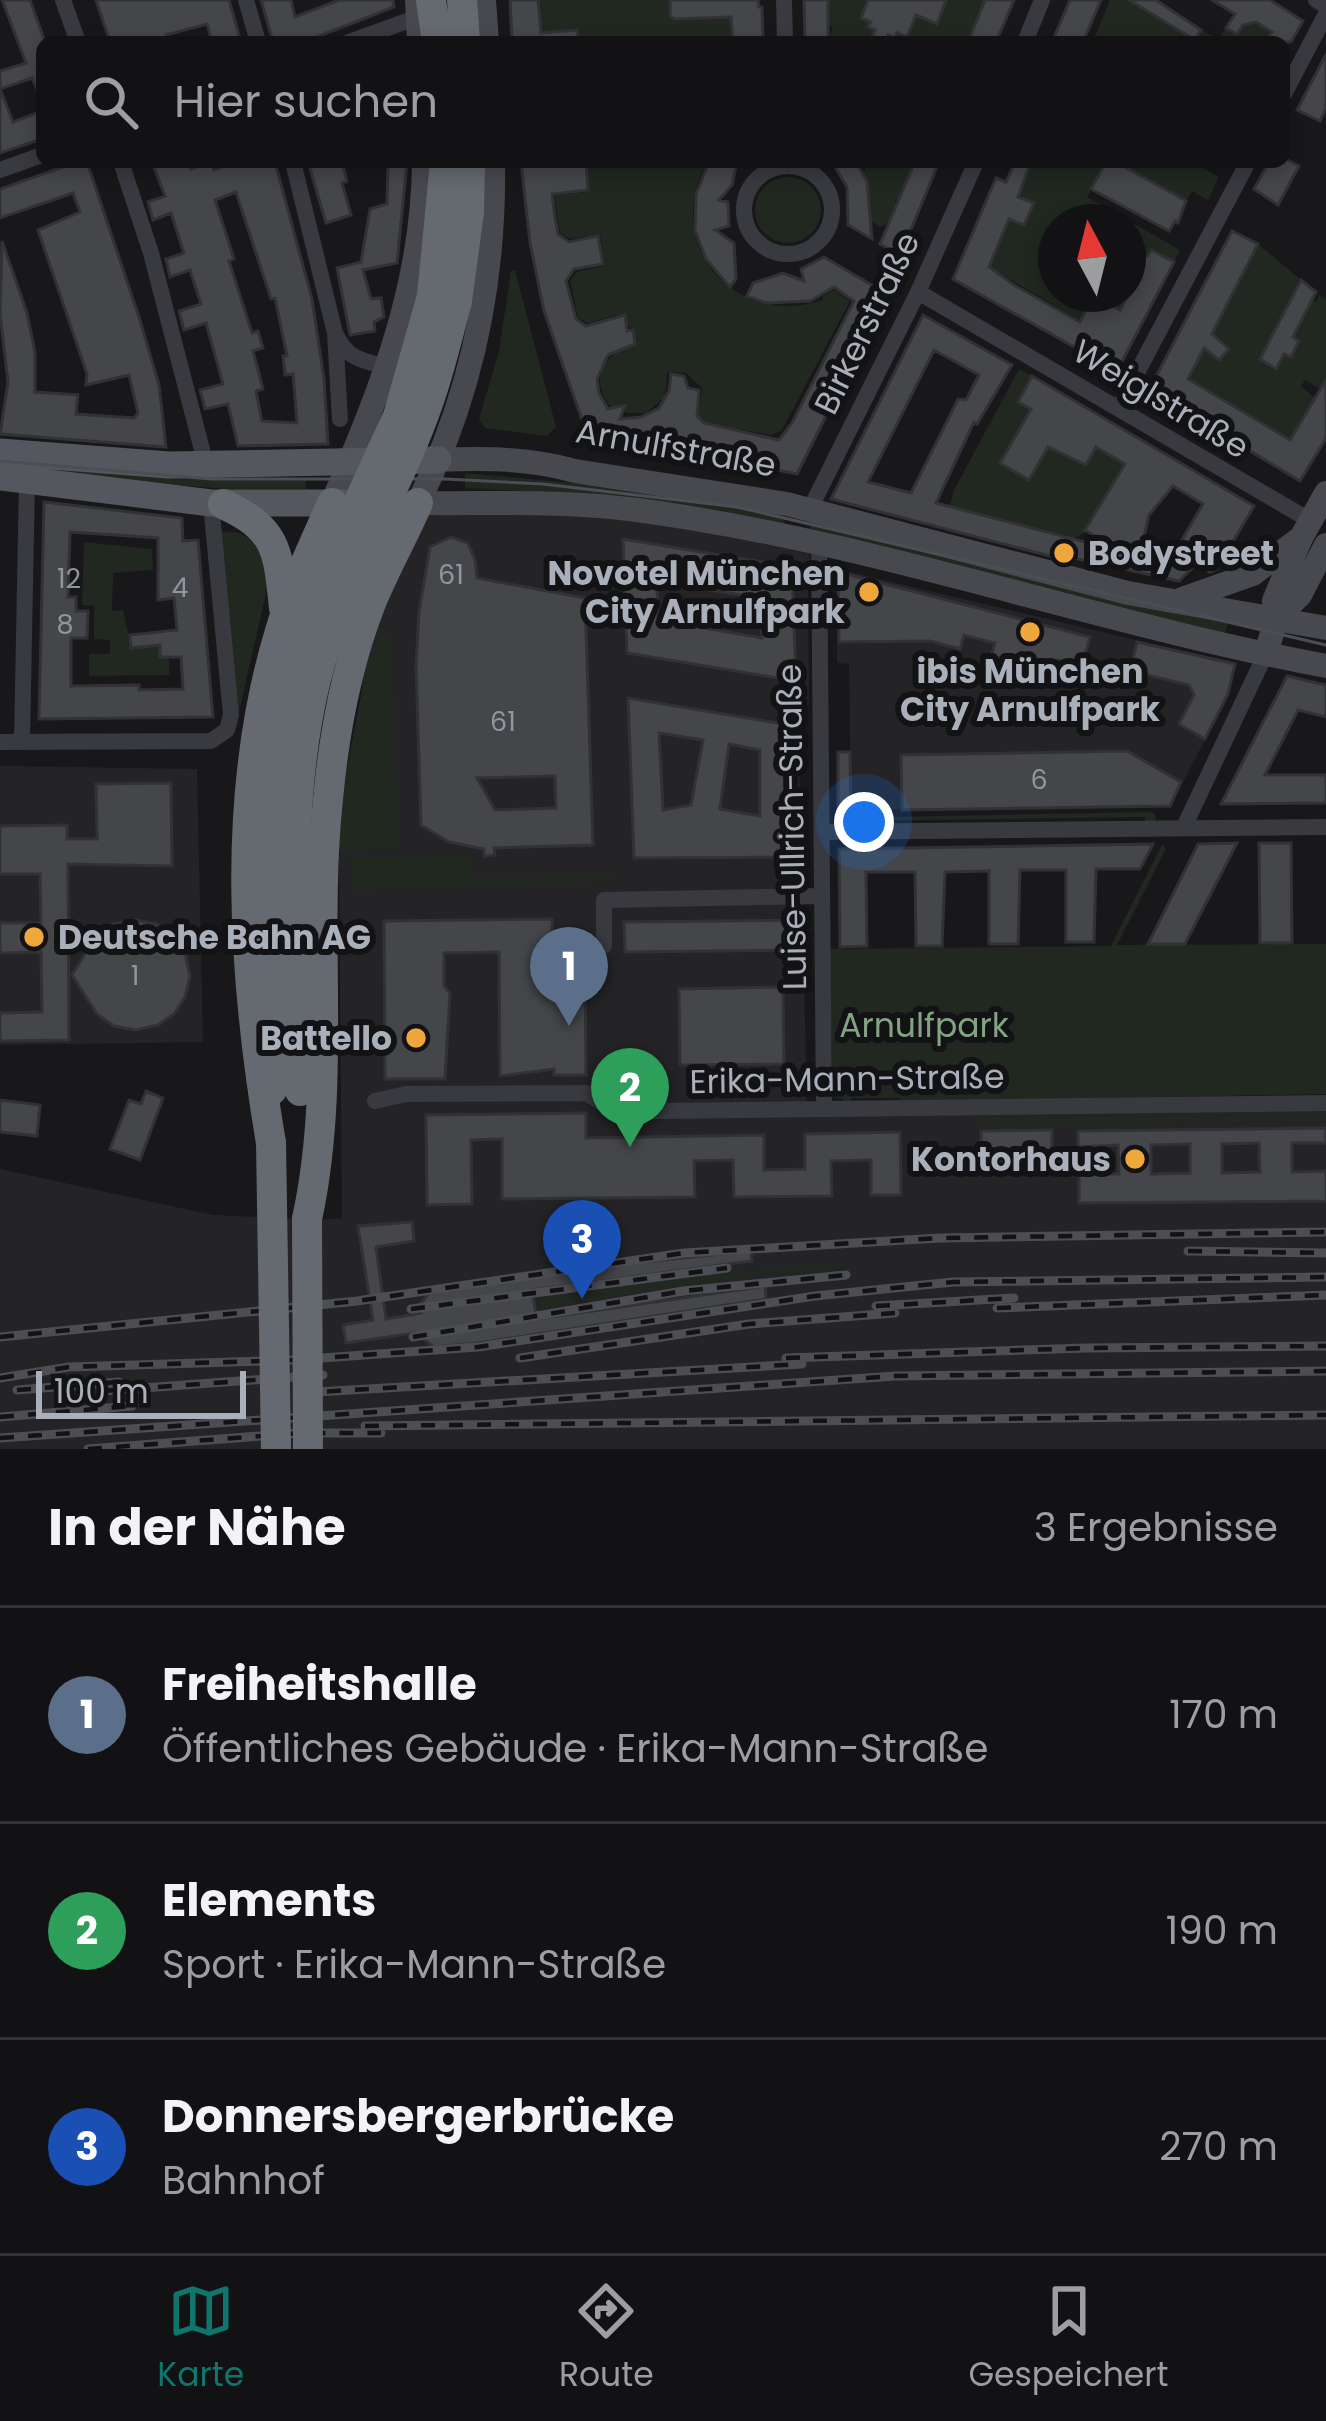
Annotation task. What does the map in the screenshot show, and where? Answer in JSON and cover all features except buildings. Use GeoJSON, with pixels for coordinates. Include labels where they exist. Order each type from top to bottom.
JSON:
{"type":"FeatureCollection","features":[{"type":"Feature","properties":{"kind":"highway"},"geometry":{"type":"LineString","coordinates":[[308,1449],[308,1219],[300,1091],[296,820],[300,762],[323,653],[351,576],[421,423],[444,299],[445,168]]}},
{"type":"Feature","properties":{"kind":"highway"},"geometry":{"type":"LineString","coordinates":[[276,1449],[272,821],[284,714],[308,614],[324,571],[398,416],[444,299],[469,212],[470,168]]}},
{"type":"Feature","properties":{"kind":"highway"},"geometry":{"type":"LineString","coordinates":[[217,503],[259,523],[272,540],[285,616]]}},
{"type":"Feature","properties":{"kind":"highway"},"geometry":{"type":"LineString","coordinates":[[272,1143],[251,995],[249,849],[256,735],[285,616],[332,503]]}},
{"type":"Feature","properties":{"kind":"highway"},"geometry":{"type":"LineString","coordinates":[[308,1219],[317,1173],[324,1068],[325,849],[336,740],[364,625],[418,503]]}},
{"type":"Feature","properties":{"kind":"main road"},"geometry":{"type":"LineString","coordinates":[[446,11],[479,36]]}},
{"type":"Feature","properties":{"kind":"main road"},"geometry":{"type":"LineString","coordinates":[[332,503],[388,367],[414,273],[423,168]]}},
{"type":"Feature","properties":{"kind":"main road"},"geometry":{"type":"LineString","coordinates":[[418,503],[457,412],[477,335],[490,251],[494,168]]}},
{"type":"Feature","properties":{"kind":"main road","name":"Arnulfstraße"},"geometry":{"type":"LineString","coordinates":[[0,452],[206,465],[472,457],[551,463],[575,471],[810,509],[1169,602],[1326,628]]}},
{"type":"Feature","properties":{"kind":"main road","name":"Arnulfstraße"},"geometry":{"type":"LineString","coordinates":[[14,478],[217,503],[456,501],[610,507],[683,517],[865,552],[1326,665]]}},
{"type":"Feature","properties":{"kind":"main road"},"geometry":{"type":"LineString","coordinates":[[1267,653],[1277,617],[1274,602],[1326,493]]}},
{"type":"Feature","properties":{"kind":"main road"},"geometry":{"type":"LineString","coordinates":[[1169,602],[1252,574],[1306,530]]}},
{"type":"Feature","properties":{"kind":"main road"},"geometry":{"type":"LineString","coordinates":[[1277,617],[1300,595],[1326,545]]}},
{"type":"Feature","properties":{"kind":"street"},"geometry":{"type":"LineString","coordinates":[[63,0],[76,36]]}},
{"type":"Feature","properties":{"kind":"street"},"geometry":{"type":"LineString","coordinates":[[246,0],[256,36]]}},
{"type":"Feature","properties":{"kind":"street"},"geometry":{"type":"LineString","coordinates":[[784,0],[785,36]]}},
{"type":"Feature","properties":{"kind":"street"},"geometry":{"type":"LineString","coordinates":[[1027,36],[1042,0]]}},
{"type":"Feature","properties":{"kind":"street"},"geometry":{"type":"LineString","coordinates":[[1290,82],[1326,10],[1316,0]]}},
{"type":"Feature","properties":{"kind":"street"},"geometry":{"type":"LineString","coordinates":[[369,36],[446,11]]}},
{"type":"Feature","properties":{"kind":"street"},"geometry":{"type":"LineString","coordinates":[[0,170],[36,157]]}},
{"type":"Feature","properties":{"kind":"street"},"geometry":{"type":"LineString","coordinates":[[123,168],[152,253],[206,465]]}},
{"type":"Feature","properties":{"kind":"street"},"geometry":{"type":"LineString","coordinates":[[294,168],[335,333],[340,419]]}},
{"type":"Feature","properties":{"kind":"street"},"geometry":{"type":"LineString","coordinates":[[780,168],[759,178],[747,194],[744,214],[756,240],[790,254],[824,235],[832,205],[822,182],[799,168]]}},
{"type":"Feature","properties":{"kind":"street","name":"Birkerstraße"},"geometry":{"type":"LineString","coordinates":[[810,509],[918,292],[973,168]]}},
{"type":"Feature","properties":{"kind":"street"},"geometry":{"type":"LineString","coordinates":[[1119,407],[1245,168]]}},
{"type":"Feature","properties":{"kind":"street","name":"Weiglstraße"},"geometry":{"type":"LineString","coordinates":[[918,292],[1119,407],[1306,530]]}},
{"type":"Feature","properties":{"kind":"street"},"geometry":{"type":"LineString","coordinates":[[335,333],[346,353],[388,367]]}},
{"type":"Feature","properties":{"kind":"street"},"geometry":{"type":"LineString","coordinates":[[14,478],[22,742]]}},
{"type":"Feature","properties":{"kind":"street"},"geometry":{"type":"LineString","coordinates":[[0,742],[211,741],[227,730],[231,715],[217,503]]}},
{"type":"Feature","properties":{"kind":"street","name":"Luise-Ullrich-Straße"},"geometry":{"type":"LineString","coordinates":[[819,544],[824,1109]]}},
{"type":"Feature","properties":{"kind":"street"},"geometry":{"type":"LineString","coordinates":[[1184,827],[1267,653]]}},
{"type":"Feature","properties":{"kind":"street"},"geometry":{"type":"LineString","coordinates":[[822,832],[1326,827]]}},
{"type":"Feature","properties":{"kind":"street"},"geometry":{"type":"LineString","coordinates":[[604,946],[604,899],[822,896]]}},
{"type":"Feature","properties":{"kind":"street","name":"Erika-Mann-Straße"},"geometry":{"type":"LineString","coordinates":[[375,1101],[406,1094],[586,1093],[614,1111],[1326,1103]]}},
{"type":"Feature","properties":{"kind":"shaded area"},"geometry":{"type":"Polygon","coordinates":[[[433,511],[604,513],[809,551],[809,706],[798,706],[807,1111],[1326,1107],[1326,1449],[0,1449],[0,1169],[213,1215],[342,1218],[339,860],[363,686],[354,685],[370,634],[423,519],[433,511]]]}},
{"type":"Feature","properties":{"kind":"shaded area"},"geometry":{"type":"Polygon","coordinates":[[[837,569],[1236,664],[1229,695],[1170,806],[851,810],[849,664],[837,663],[837,569]]]}},
{"type":"Feature","properties":{"kind":"shaded area"},"geometry":{"type":"Polygon","coordinates":[[[0,766],[197,769],[203,1042],[0,1045],[0,766]]]}},
{"type":"Feature","properties":{"kind":"green space"},"geometry":{"type":"Polygon","coordinates":[[[538,0],[731,0],[732,36],[541,33],[538,0]]]}},
{"type":"Feature","properties":{"kind":"green space"},"geometry":{"type":"Polygon","coordinates":[[[827,0],[868,0],[861,17],[871,22],[873,36],[830,36],[833,27],[829,26],[827,0]]]}},
{"type":"Feature","properties":{"kind":"green space"},"geometry":{"type":"Polygon","coordinates":[[[946,0],[985,0],[970,36],[907,36],[916,15],[937,24],[946,0]]]}},
{"type":"Feature","properties":{"kind":"green space"},"geometry":{"type":"Polygon","coordinates":[[[1110,0],[1138,0],[1191,36],[1095,36],[1110,0]]]}},
{"type":"Feature","properties":{"kind":"green space"},"geometry":{"type":"Polygon","coordinates":[[[1256,21],[1275,29],[1271,36],[1220,36],[1226,28],[1237,34],[1243,24],[1256,21]]]}},
{"type":"Feature","properties":{"kind":"green space"},"geometry":{"type":"Polygon","coordinates":[[[587,168],[705,168],[695,193],[693,223],[700,250],[715,273],[735,291],[761,302],[791,306],[823,300],[834,290],[850,301],[782,430],[772,435],[704,423],[698,416],[702,388],[686,373],[667,372],[665,397],[646,413],[624,413],[627,402],[612,408],[600,377],[616,353],[637,345],[633,330],[617,315],[588,323],[578,318],[570,281],[576,272],[605,266],[600,235],[570,239],[560,233],[554,195],[589,192],[587,168]]]}},
{"type":"Feature","properties":{"kind":"green space"},"geometry":{"type":"Polygon","coordinates":[[[913,168],[900,199],[895,200],[889,224],[880,227],[869,220],[871,205],[862,173],[913,168]]]}},
{"type":"Feature","properties":{"kind":"green space"},"geometry":{"type":"Polygon","coordinates":[[[1025,168],[1103,168],[1087,197],[1099,204],[1038,204],[1038,296],[989,267],[1009,219],[1024,225],[1033,204],[1018,197],[1025,168]]]}},
{"type":"Feature","properties":{"kind":"green space"},"geometry":{"type":"Polygon","coordinates":[[[1127,168],[1203,168],[1219,177],[1208,200],[1192,191],[1186,201],[1127,168]]]}},
{"type":"Feature","properties":{"kind":"green space"},"geometry":{"type":"Polygon","coordinates":[[[788,177],[812,186],[821,210],[812,234],[788,243],[764,234],[755,210],[764,186],[788,177]]]}},
{"type":"Feature","properties":{"kind":"green space"},"geometry":{"type":"Polygon","coordinates":[[[1146,231],[1180,250],[1174,262],[1151,250],[1146,259],[1146,231]]]}},
{"type":"Feature","properties":{"kind":"green space"},"geometry":{"type":"Polygon","coordinates":[[[1258,244],[1301,280],[1260,358],[1271,369],[1277,369],[1284,354],[1291,357],[1299,342],[1293,337],[1312,300],[1316,302],[1319,295],[1326,299],[1326,393],[1305,380],[1301,386],[1315,398],[1290,440],[1188,379],[1258,244]]]}},
{"type":"Feature","properties":{"kind":"green space"},"geometry":{"type":"Polygon","coordinates":[[[515,270],[556,427],[547,436],[485,428],[479,419],[499,351],[511,271],[515,270]]]}},
{"type":"Feature","properties":{"kind":"green space"},"geometry":{"type":"Polygon","coordinates":[[[1066,312],[1087,312],[1107,336],[1066,312]]]}},
{"type":"Feature","properties":{"kind":"green space"},"geometry":{"type":"Polygon","coordinates":[[[1019,369],[1032,376],[1018,401],[1031,409],[1001,464],[1030,479],[1060,426],[1125,464],[1086,532],[1073,539],[950,507],[953,492],[1019,369]]]}},
{"type":"Feature","properties":{"kind":"green space"},"geometry":{"type":"Polygon","coordinates":[[[0,458],[229,478],[306,478],[306,489],[227,489],[65,476],[0,458]]]}},
{"type":"Feature","properties":{"kind":"green space"},"geometry":{"type":"Polygon","coordinates":[[[465,473],[663,491],[783,508],[785,529],[538,492],[465,488],[465,473]]]}},
{"type":"Feature","properties":{"kind":"green space"},"geometry":{"type":"Polygon","coordinates":[[[810,514],[1229,618],[1224,637],[811,536],[810,514]]]}},
{"type":"Feature","properties":{"kind":"green space"},"geometry":{"type":"Polygon","coordinates":[[[221,531],[239,533],[256,543],[269,580],[238,717],[221,531]]]}},
{"type":"Feature","properties":{"kind":"green space"},"geometry":{"type":"Polygon","coordinates":[[[84,542],[152,549],[153,570],[113,573],[112,611],[123,610],[131,648],[160,645],[169,657],[169,675],[89,676],[89,654],[110,654],[110,640],[94,639],[94,606],[82,605],[84,542]]]}},
{"type":"Feature","properties":{"kind":"green space"},"geometry":{"type":"Polygon","coordinates":[[[379,634],[392,635],[399,849],[338,851],[363,659],[371,658],[379,634]]]}},
{"type":"Feature","properties":{"kind":"green space"},"geometry":{"type":"Polygon","coordinates":[[[1150,812],[1156,821],[1146,822],[1145,817],[853,821],[853,825],[838,825],[838,818],[1150,812]]]}},
{"type":"Feature","properties":{"kind":"green space","name":"Arnulfpark"},"geometry":{"type":"Polygon","coordinates":[[[1162,845],[1166,848],[1117,945],[1326,944],[1326,1094],[901,1102],[900,1098],[852,1098],[851,1103],[833,1096],[829,949],[1111,946],[1162,845]]]}},
{"type":"Feature","properties":{"kind":"green space"},"geometry":{"type":"Polygon","coordinates":[[[472,855],[476,878],[606,875],[621,881],[351,891],[351,858],[472,855]]]}},
{"type":"Feature","properties":{"kind":"green space"},"geometry":{"type":"Polygon","coordinates":[[[977,1114],[989,1118],[1326,1115],[1326,1121],[980,1124],[977,1114]]]}},
{"type":"Feature","properties":{"kind":"green space"},"geometry":{"type":"Polygon","coordinates":[[[840,1263],[841,1268],[741,1277],[538,1309],[537,1299],[694,1276],[840,1263]]]}},
{"type":"Feature","properties":{"kind":"tram line"},"geometry":{"type":"LineString","coordinates":[[0,461],[211,479],[543,484],[737,507],[1326,645]]}},
{"type":"Feature","properties":{"kind":"railway"},"geometry":{"type":"LineString","coordinates":[[0,1337],[357,1301],[684,1253],[940,1238],[1326,1232]]}},
{"type":"Feature","properties":{"kind":"railway"},"geometry":{"type":"LineString","coordinates":[[1188,1251],[1326,1253]]}},
{"type":"Feature","properties":{"kind":"railway"},"geometry":{"type":"LineString","coordinates":[[411,1309],[727,1268]]}},
{"type":"Feature","properties":{"kind":"railway"},"geometry":{"type":"LineString","coordinates":[[413,1337],[683,1291],[846,1275]]}},
{"type":"Feature","properties":{"kind":"railway"},"geometry":{"type":"LineString","coordinates":[[0,1378],[69,1367],[293,1360],[478,1347],[815,1296],[953,1282],[1326,1277]]}},
{"type":"Feature","properties":{"kind":"railway"},"geometry":{"type":"LineString","coordinates":[[997,1308],[1326,1295]]}},
{"type":"Feature","properties":{"kind":"railway"},"geometry":{"type":"LineString","coordinates":[[876,1306],[1014,1298]]}},
{"type":"Feature","properties":{"kind":"railway"},"geometry":{"type":"LineString","coordinates":[[520,1358],[749,1324],[895,1313]]}},
{"type":"Feature","properties":{"kind":"railway"},"geometry":{"type":"LineString","coordinates":[[786,1358],[1326,1346]]}},
{"type":"Feature","properties":{"kind":"railway"},"geometry":{"type":"LineString","coordinates":[[299,1393],[802,1364]]}},
{"type":"Feature","properties":{"kind":"railway"},"geometry":{"type":"LineString","coordinates":[[0,1438],[895,1376],[1326,1371]]}},
{"type":"Feature","properties":{"kind":"railway"},"geometry":{"type":"LineString","coordinates":[[102,1391],[323,1375]]}},
{"type":"Feature","properties":{"kind":"railway"},"geometry":{"type":"LineString","coordinates":[[17,1390],[119,1382]]}},
{"type":"Feature","properties":{"kind":"railway"},"geometry":{"type":"LineString","coordinates":[[0,1417],[132,1406]]}},
{"type":"Feature","properties":{"kind":"railway"},"geometry":{"type":"LineString","coordinates":[[365,1426],[1326,1415]]}},
{"type":"Feature","properties":{"kind":"railway"},"geometry":{"type":"LineString","coordinates":[[88,1449],[301,1433],[381,1433]]}},
{"type":"Feature","properties":{"kind":"place","name":"Bodystreet"},"geometry":{"type":"Point","coordinates":[1064,553]}},
{"type":"Feature","properties":{"kind":"place","name":"Novotel München City Arnulfpark"},"geometry":{"type":"Point","coordinates":[869,592]}},
{"type":"Feature","properties":{"kind":"place","name":"ibis München City Arnulfpark"},"geometry":{"type":"Point","coordinates":[1030,632]}},
{"type":"Feature","properties":{"kind":"place","name":"Deutsche Bahn AG"},"geometry":{"type":"Point","coordinates":[34,937]}},
{"type":"Feature","properties":{"kind":"place","name":"Freiheitshalle"},"geometry":{"type":"Point","coordinates":[569,1026]}},
{"type":"Feature","properties":{"kind":"place","name":"Battello"},"geometry":{"type":"Point","coordinates":[416,1038]}},
{"type":"Feature","properties":{"kind":"place","name":"Elements"},"geometry":{"type":"Point","coordinates":[630,1147]}},
{"type":"Feature","properties":{"kind":"place","name":"Kontorhaus"},"geometry":{"type":"Point","coordinates":[1135,1159]}},
{"type":"Feature","properties":{"kind":"place","name":"Donnersbergerbrücke"},"geometry":{"type":"Point","coordinates":[582,1299]}}]}
